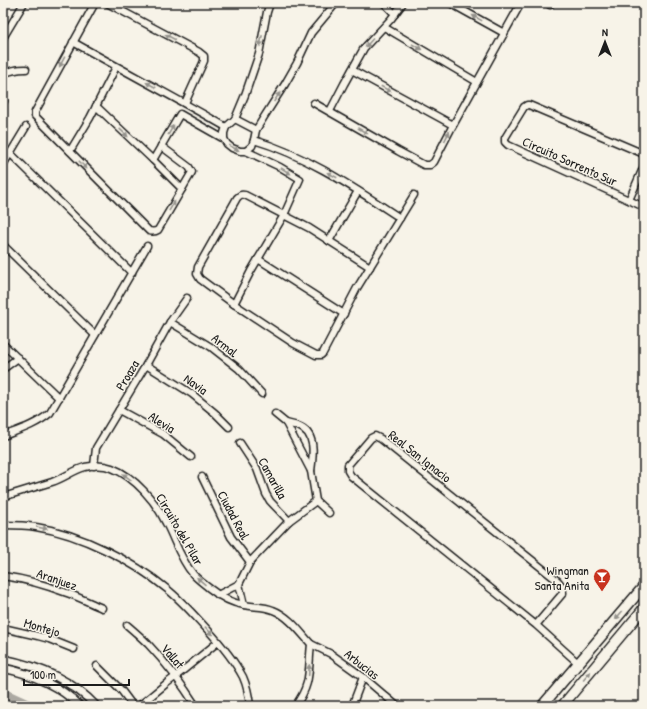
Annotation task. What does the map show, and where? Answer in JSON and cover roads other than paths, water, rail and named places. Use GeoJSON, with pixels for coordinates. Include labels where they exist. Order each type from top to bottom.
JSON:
{"type":"FeatureCollection","features":[{"type":"Feature","properties":{"kind":"main road"},"geometry":{"type":"LineString","coordinates":[[542,706],[644,586]]}},
{"type":"Feature","properties":{"kind":"main road"},"geometry":{"type":"LineString","coordinates":[[562,706],[644,608]]}},
{"type":"Feature","properties":{"kind":"street"},"geometry":{"type":"LineString","coordinates":[[3,38],[24,3]]}},
{"type":"Feature","properties":{"kind":"street"},"geometry":{"type":"LineString","coordinates":[[95,3],[35,114],[36,118],[149,231],[152,232],[158,230],[191,174],[191,169],[161,146]]}},
{"type":"Feature","properties":{"kind":"street"},"geometry":{"type":"LineString","coordinates":[[107,3],[204,56],[204,61],[185,103]]}},
{"type":"Feature","properties":{"kind":"street"},"geometry":{"type":"LineString","coordinates":[[224,139],[226,127],[235,119],[259,54],[270,3]]}},
{"type":"Feature","properties":{"kind":"street"},"geometry":{"type":"LineString","coordinates":[[246,151],[252,146],[256,130],[297,63],[311,33],[336,3]]}},
{"type":"Feature","properties":{"kind":"street"},"geometry":{"type":"LineString","coordinates":[[384,3],[395,14]]}},
{"type":"Feature","properties":{"kind":"street"},"geometry":{"type":"LineString","coordinates":[[330,111],[364,48],[384,27],[403,3]]}},
{"type":"Feature","properties":{"kind":"street"},"geometry":{"type":"LineString","coordinates":[[450,3],[504,34]]}},
{"type":"Feature","properties":{"kind":"street"},"geometry":{"type":"LineString","coordinates":[[314,103],[424,165],[430,165],[434,162],[453,125],[522,3]]}},
{"type":"Feature","properties":{"kind":"street"},"geometry":{"type":"LineString","coordinates":[[384,27],[477,82]]}},
{"type":"Feature","properties":{"kind":"street"},"geometry":{"type":"LineString","coordinates":[[73,42],[226,127]]}},
{"type":"Feature","properties":{"kind":"street"},"geometry":{"type":"LineString","coordinates":[[70,151],[90,118],[116,67]]}},
{"type":"Feature","properties":{"kind":"street"},"geometry":{"type":"LineString","coordinates":[[3,74],[18,68],[26,68]]}},
{"type":"Feature","properties":{"kind":"street"},"geometry":{"type":"LineString","coordinates":[[352,70],[453,125]]}},
{"type":"Feature","properties":{"kind":"street","name":"Circuito Sorrento Sur"},"geometry":{"type":"LineString","coordinates":[[644,154],[529,105],[524,107],[505,138],[505,142],[508,145],[644,206]]}},
{"type":"Feature","properties":{"kind":"street"},"geometry":{"type":"LineString","coordinates":[[96,106],[182,189]]}},
{"type":"Feature","properties":{"kind":"street"},"geometry":{"type":"LineString","coordinates":[[153,160],[180,114],[224,139],[232,148],[240,151],[246,151],[280,167],[300,179],[284,215],[251,270],[234,304]]}},
{"type":"Feature","properties":{"kind":"street"},"geometry":{"type":"LineString","coordinates":[[235,119],[256,130]]}},
{"type":"Feature","properties":{"kind":"street"},"geometry":{"type":"LineString","coordinates":[[3,165],[26,127]]}},
{"type":"Feature","properties":{"kind":"street"},"geometry":{"type":"LineString","coordinates":[[254,140],[283,150],[300,158],[343,181],[400,218]]}},
{"type":"Feature","properties":{"kind":"street"},"geometry":{"type":"LineString","coordinates":[[10,153],[132,273]]}},
{"type":"Feature","properties":{"kind":"street"},"geometry":{"type":"LineString","coordinates":[[629,200],[644,166]]}},
{"type":"Feature","properties":{"kind":"street"},"geometry":{"type":"LineString","coordinates":[[329,241],[358,191]]}},
{"type":"Feature","properties":{"kind":"street"},"geometry":{"type":"LineString","coordinates":[[370,268],[309,228],[242,194],[239,195],[198,267],[197,274],[200,279],[234,304],[293,343],[319,356],[323,353],[357,288],[370,268],[414,195]]}},
{"type":"Feature","properties":{"kind":"street"},"geometry":{"type":"LineString","coordinates":[[3,245],[95,335]]}},
{"type":"Feature","properties":{"kind":"street"},"geometry":{"type":"LineString","coordinates":[[3,436],[35,424],[50,413],[147,246]]}},
{"type":"Feature","properties":{"kind":"street"},"geometry":{"type":"LineString","coordinates":[[258,259],[344,314]]}},
{"type":"Feature","properties":{"kind":"street","name":"Proaza"},"geometry":{"type":"LineString","coordinates":[[94,466],[96,448],[170,322],[187,298]]}},
{"type":"Feature","properties":{"kind":"street","name":"Armal"},"geometry":{"type":"LineString","coordinates":[[170,322],[211,347],[239,370],[262,394]]}},
{"type":"Feature","properties":{"kind":"street"},"geometry":{"type":"LineString","coordinates":[[3,344],[58,398]]}},
{"type":"Feature","properties":{"kind":"street"},"geometry":{"type":"LineString","coordinates":[[3,369],[18,358]]}},
{"type":"Feature","properties":{"kind":"street","name":"Navia"},"geometry":{"type":"LineString","coordinates":[[146,365],[192,394],[216,413],[229,427]]}},
{"type":"Feature","properties":{"kind":"street","name":"Alevia"},"geometry":{"type":"LineString","coordinates":[[119,410],[163,434],[191,457]]}},
{"type":"Feature","properties":{"kind":"street"},"geometry":{"type":"LineString","coordinates":[[275,414],[286,423],[311,471]]}},
{"type":"Feature","properties":{"kind":"street"},"geometry":{"type":"LineString","coordinates":[[286,423],[302,428],[307,432],[312,441],[313,451],[311,471],[316,501],[329,513]]}},
{"type":"Feature","properties":{"kind":"street","name":"Real San Ignacio"},"geometry":{"type":"LineString","coordinates":[[536,625],[563,593],[562,586],[558,581],[381,439],[375,436],[371,438],[348,465],[348,471],[351,476],[536,625],[578,663]]}},
{"type":"Feature","properties":{"kind":"street","name":"Camarilla"},"geometry":{"type":"LineString","coordinates":[[240,443],[258,469],[266,494],[270,501],[290,521]]}},
{"type":"Feature","properties":{"kind":"street","name":"Circuito del Pilar"},"geometry":{"type":"LineString","coordinates":[[3,497],[52,482],[77,470],[94,466],[111,467],[120,472],[144,491],[160,511],[187,566],[194,575],[218,595],[228,600],[244,605],[264,607],[283,615],[291,621],[311,644]]}},
{"type":"Feature","properties":{"kind":"street","name":"Ciudad Real"},"geometry":{"type":"LineString","coordinates":[[202,477],[231,537],[250,562]]}},
{"type":"Feature","properties":{"kind":"street"},"geometry":{"type":"LineString","coordinates":[[244,605],[240,584],[250,562],[290,521],[316,501]]}},
{"type":"Feature","properties":{"kind":"street"},"geometry":{"type":"LineString","coordinates":[[3,526],[18,525],[52,530],[93,544],[124,560],[156,580],[169,590],[218,642],[238,668],[248,689],[250,706]]}},
{"type":"Feature","properties":{"kind":"street","name":"Aranjuez"},"geometry":{"type":"LineString","coordinates":[[3,576],[35,582],[67,593],[102,608]]}},
{"type":"Feature","properties":{"kind":"street"},"geometry":{"type":"LineString","coordinates":[[218,595],[240,584]]}},
{"type":"Feature","properties":{"kind":"street","name":"Vallat"},"geometry":{"type":"LineString","coordinates":[[127,625],[147,643],[176,677],[196,706]]}},
{"type":"Feature","properties":{"kind":"street","name":"Montejo"},"geometry":{"type":"LineString","coordinates":[[3,628],[44,637],[74,649]]}},
{"type":"Feature","properties":{"kind":"street"},"geometry":{"type":"LineString","coordinates":[[139,706],[218,642]]}},
{"type":"Feature","properties":{"kind":"street"},"geometry":{"type":"LineString","coordinates":[[295,706],[303,694],[308,680],[311,644]]}},
{"type":"Feature","properties":{"kind":"street","name":"Arbucias"},"geometry":{"type":"LineString","coordinates":[[311,644],[331,654],[363,677],[397,706]]}},
{"type":"Feature","properties":{"kind":"street"},"geometry":{"type":"LineString","coordinates":[[3,659],[29,665],[52,674],[71,685],[96,706]]}},
{"type":"Feature","properties":{"kind":"street"},"geometry":{"type":"LineString","coordinates":[[97,666],[121,690],[133,706]]}},
{"type":"Feature","properties":{"kind":"street"},"geometry":{"type":"LineString","coordinates":[[3,668],[23,672],[46,681],[64,692],[80,706]]}},
{"type":"Feature","properties":{"kind":"street"},"geometry":{"type":"LineString","coordinates":[[352,706],[363,677]]}},
{"type":"Feature","properties":{"kind":"waterway"},"geometry":{"type":"LineString","coordinates":[[3,695],[27,706]]}},
{"type":"Feature","properties":{"kind":"place","name":"Wingman Santa Anita"},"geometry":{"type":"Point","coordinates":[602,592]}}]}
